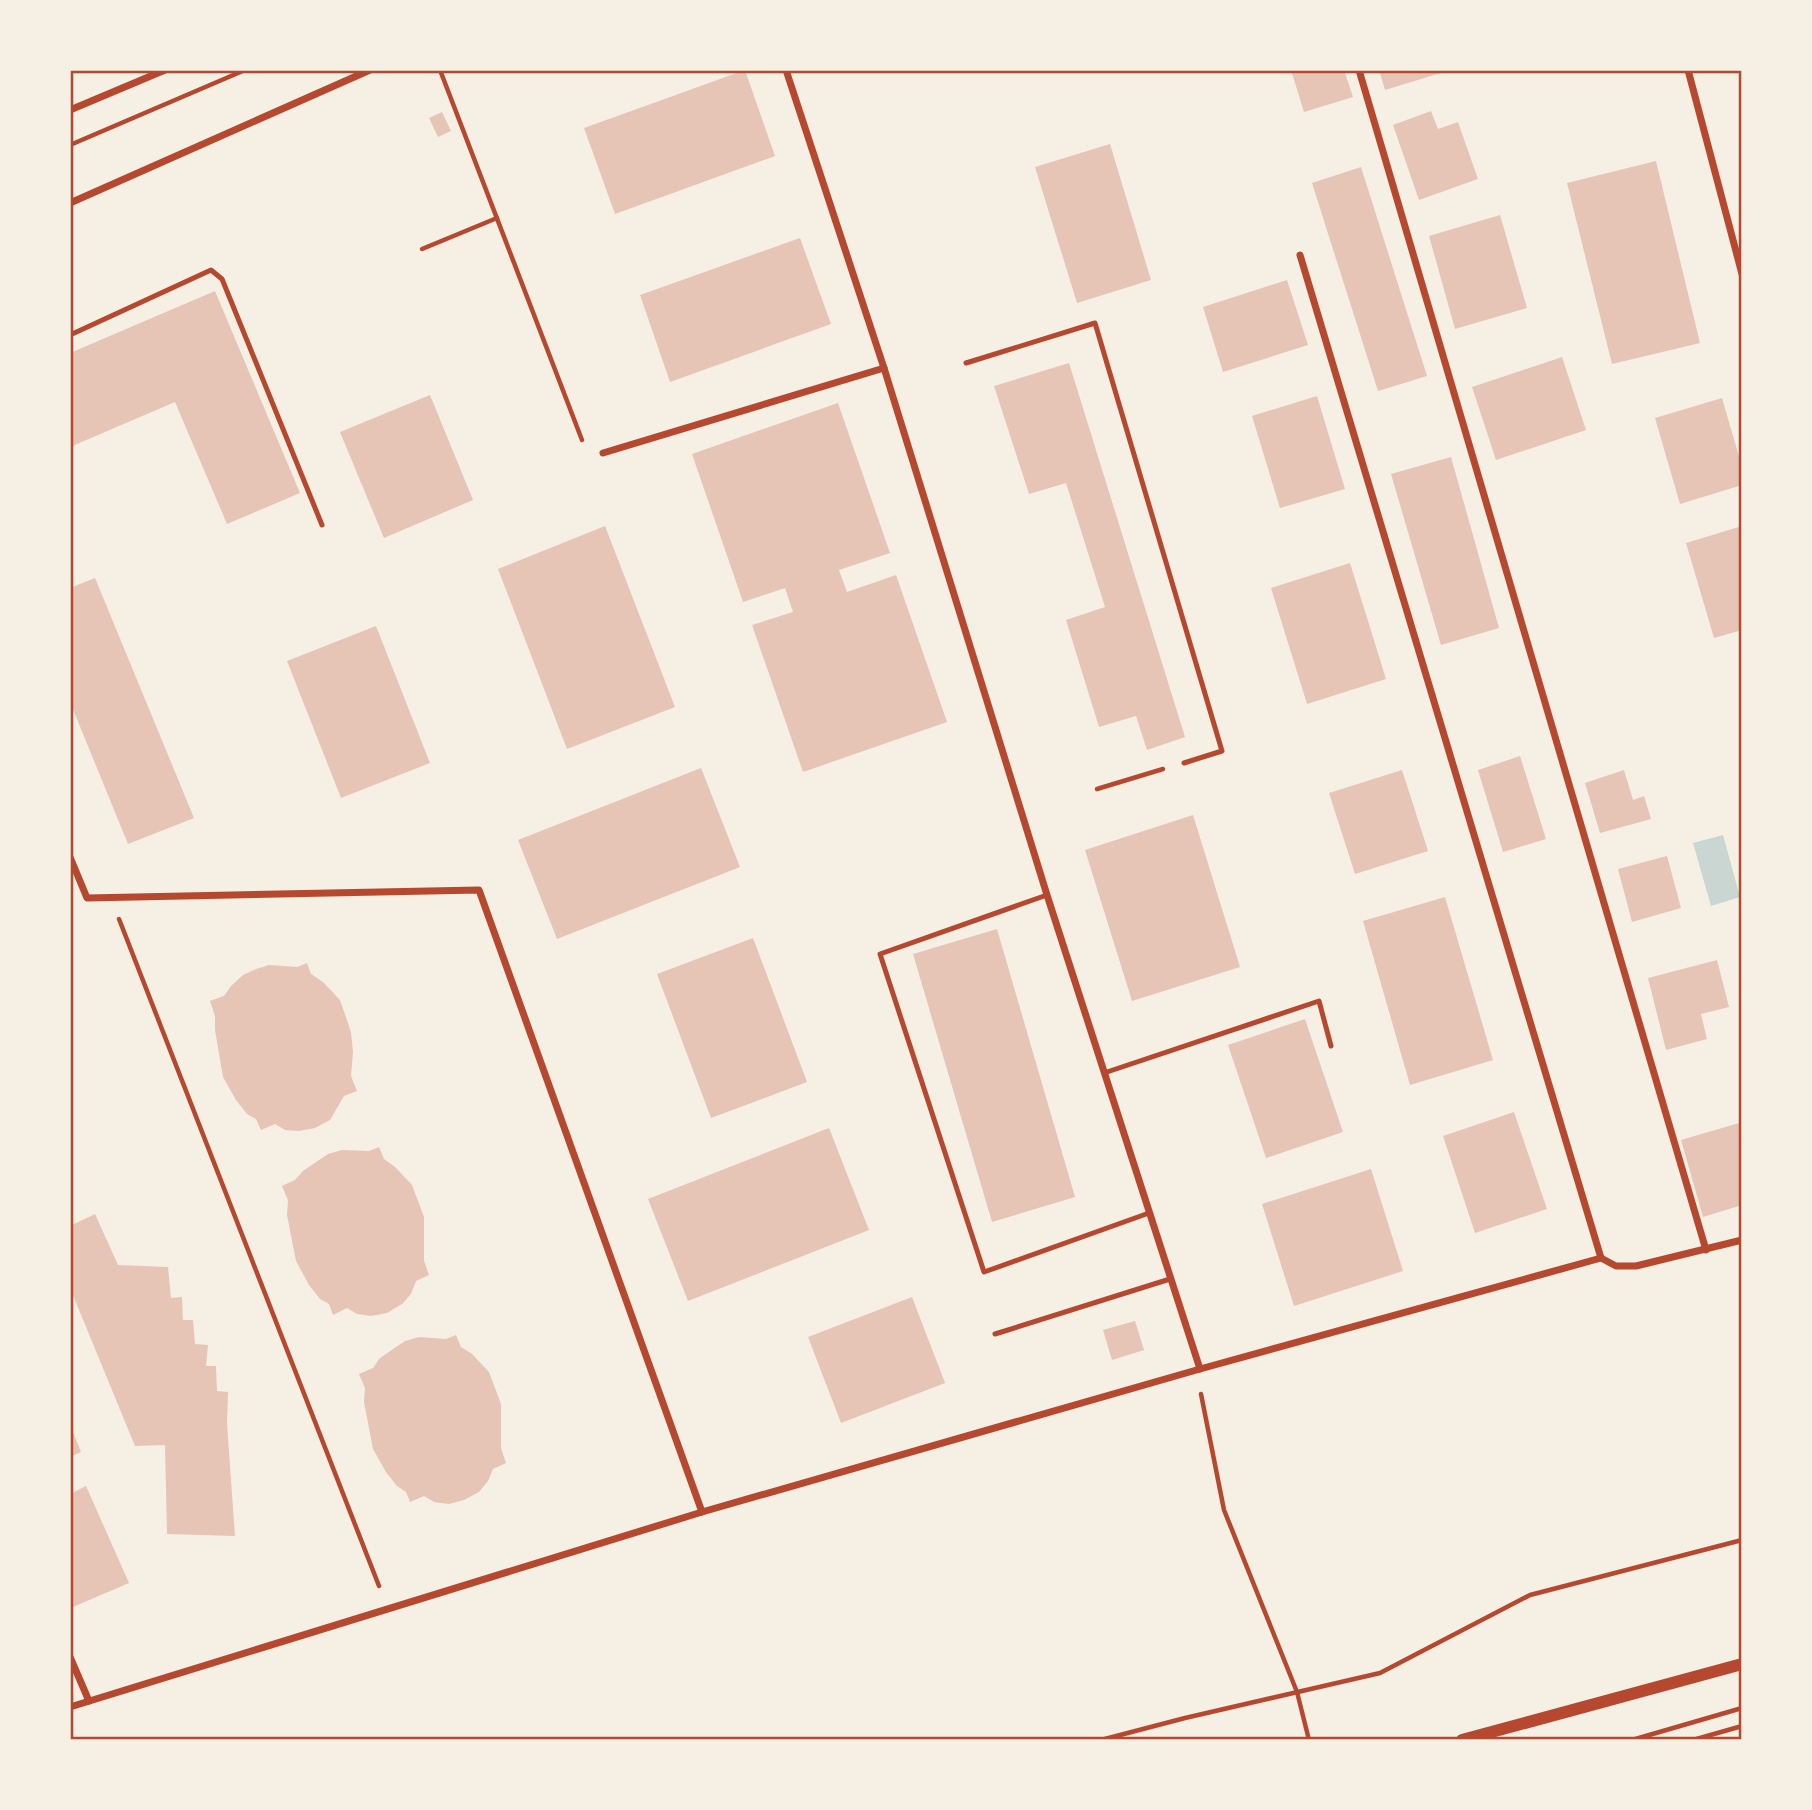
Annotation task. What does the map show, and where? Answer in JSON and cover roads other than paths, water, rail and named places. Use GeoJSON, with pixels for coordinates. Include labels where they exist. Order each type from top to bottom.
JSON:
{"type":"FeatureCollection","features":[{"type":"Feature","properties":{"kind":"street"},"geometry":{"type":"LineString","coordinates":[[71,107],[164,70]]}},
{"type":"Feature","properties":{"kind":"street"},"geometry":{"type":"LineString","coordinates":[[70,203],[370,70]]}},
{"type":"Feature","properties":{"kind":"street"},"geometry":{"type":"LineString","coordinates":[[786,70],[884,368],[1047,895],[1200,1368]]}},
{"type":"Feature","properties":{"kind":"street"},"geometry":{"type":"LineString","coordinates":[[1359,70],[1706,1250]]}},
{"type":"Feature","properties":{"kind":"street"},"geometry":{"type":"LineString","coordinates":[[1688,70],[1742,274]]}},
{"type":"Feature","properties":{"kind":"street"},"geometry":{"type":"LineString","coordinates":[[1300,256],[1601,1258]]}},
{"type":"Feature","properties":{"kind":"street"},"geometry":{"type":"LineString","coordinates":[[603,453],[884,368]]}},
{"type":"Feature","properties":{"kind":"street"},"geometry":{"type":"LineString","coordinates":[[70,857],[87,898],[479,890],[702,1512]]}},
{"type":"Feature","properties":{"kind":"street"},"geometry":{"type":"LineString","coordinates":[[70,1707],[702,1512],[1200,1368],[1601,1258],[1625,1268],[1742,1240]]}},
{"type":"Feature","properties":{"kind":"street"},"geometry":{"type":"LineString","coordinates":[[70,1657],[89,1701]]}},
{"type":"Feature","properties":{"kind":"street"},"geometry":{"type":"LineString","coordinates":[[1462,1740],[1742,1664]]}},
{"type":"Feature","properties":{"kind":"lane"},"geometry":{"type":"LineString","coordinates":[[70,335],[211,270],[222,279],[322,525]]}},
{"type":"Feature","properties":{"kind":"lane"},"geometry":{"type":"LineString","coordinates":[[966,363],[1095,323],[1222,751],[1184,763]]}},
{"type":"Feature","properties":{"kind":"lane"},"geometry":{"type":"LineString","coordinates":[[1047,895],[880,954],[884,968],[984,1272],[1149,1213]]}},
{"type":"Feature","properties":{"kind":"lane"},"geometry":{"type":"LineString","coordinates":[[1104,1073],[1319,1001],[1331,1046]]}},
{"type":"Feature","properties":{"kind":"lane"},"geometry":{"type":"LineString","coordinates":[[995,1334],[1170,1279]]}}]}
